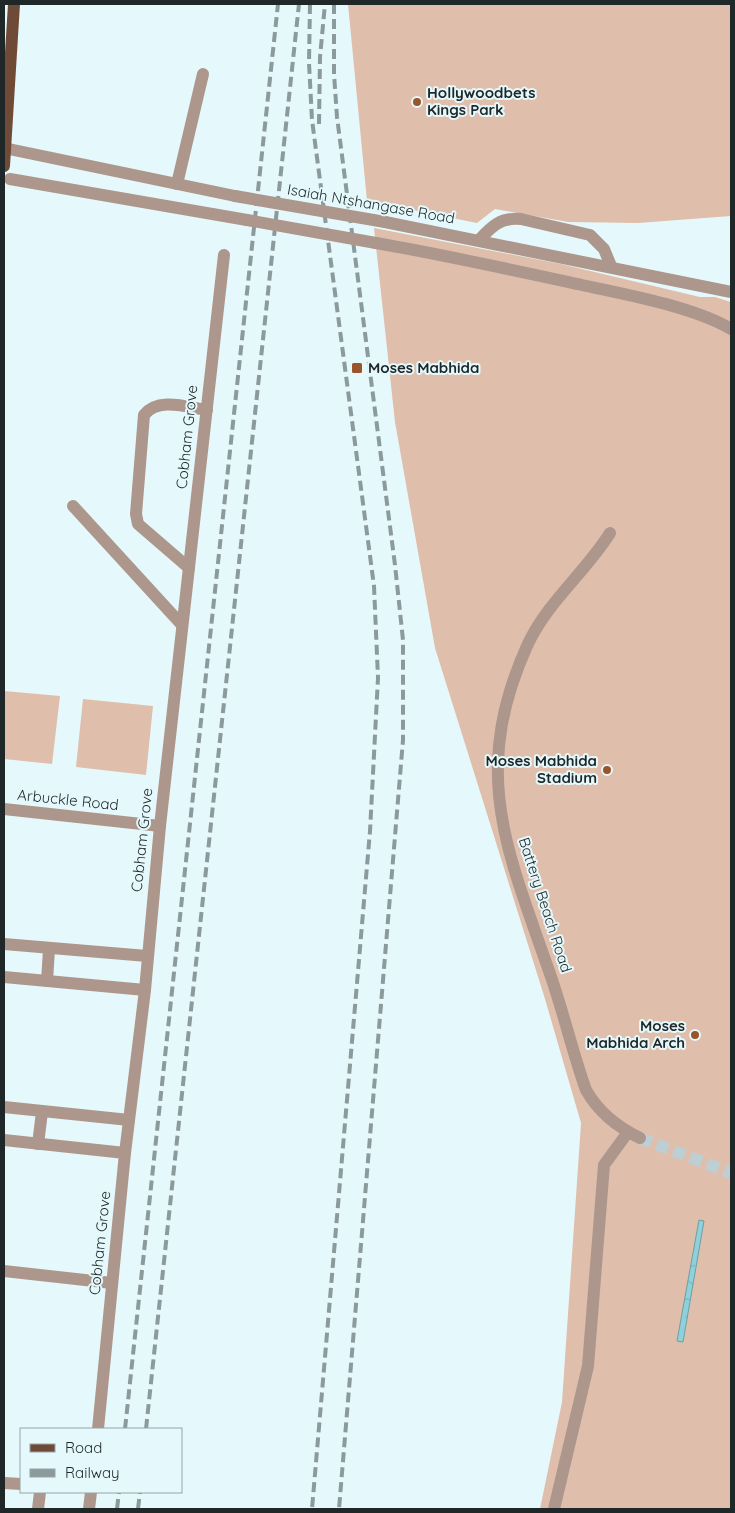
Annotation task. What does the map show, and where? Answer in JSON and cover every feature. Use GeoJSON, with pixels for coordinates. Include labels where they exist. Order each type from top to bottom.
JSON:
{"type":"FeatureCollection","features":[{"type":"Feature","properties":{"kind":"main road"},"geometry":{"type":"LineString","coordinates":[[4,166],[14,4]]}},
{"type":"Feature","properties":{"kind":"street"},"geometry":{"type":"LineString","coordinates":[[177,184],[202,74]]}},
{"type":"Feature","properties":{"kind":"street","name":"Isaiah Ntshangase Road"},"geometry":{"type":"LineString","coordinates":[[5,148],[235,196],[479,240],[731,292]]}},
{"type":"Feature","properties":{"kind":"street"},"geometry":{"type":"LineString","coordinates":[[10,179],[433,253],[620,293],[700,316],[731,329]]}},
{"type":"Feature","properties":{"kind":"street"},"geometry":{"type":"LineString","coordinates":[[479,240],[491,227],[500,221],[511,218],[521,219],[590,235],[604,249],[611,266]]}},
{"type":"Feature","properties":{"kind":"street","name":"Cobham Grove"},"geometry":{"type":"LineString","coordinates":[[98,1428],[125,1153],[146,990],[147,956],[160,826],[224,255]]}},
{"type":"Feature","properties":{"kind":"street"},"geometry":{"type":"LineString","coordinates":[[189,568],[138,524],[136,514],[144,415],[150,407],[162,404],[206,410]]}},
{"type":"Feature","properties":{"kind":"street"},"geometry":{"type":"LineString","coordinates":[[73,506],[182,625]]}},
{"type":"Feature","properties":{"kind":"street","name":"Battery Beach Road"},"geometry":{"type":"LineString","coordinates":[[610,534],[598,553],[558,596],[527,645],[504,708],[497,765],[502,822],[510,859],[555,988],[579,1072],[594,1104],[609,1119],[640,1138]]}},
{"type":"Feature","properties":{"kind":"street","name":"Arbuckle Road"},"geometry":{"type":"LineString","coordinates":[[4,809],[160,826]]}},
{"type":"Feature","properties":{"kind":"street"},"geometry":{"type":"LineString","coordinates":[[4,944],[147,956]]}},
{"type":"Feature","properties":{"kind":"street"},"geometry":{"type":"LineString","coordinates":[[47,980],[50,948]]}},
{"type":"Feature","properties":{"kind":"street"},"geometry":{"type":"LineString","coordinates":[[4,977],[146,990]]}},
{"type":"Feature","properties":{"kind":"street"},"geometry":{"type":"LineString","coordinates":[[4,1107],[129,1120]]}},
{"type":"Feature","properties":{"kind":"street"},"geometry":{"type":"LineString","coordinates":[[38,1144],[42,1112]]}},
{"type":"Feature","properties":{"kind":"street"},"geometry":{"type":"LineString","coordinates":[[554,1509],[588,1366],[604,1165],[628,1132]]}},
{"type":"Feature","properties":{"kind":"street"},"geometry":{"type":"LineString","coordinates":[[4,1140],[125,1153]]}},
{"type":"Feature","properties":{"kind":"street"},"geometry":{"type":"LineString","coordinates":[[4,1271],[112,1283]]}},
{"type":"Feature","properties":{"kind":"street"},"geometry":{"type":"LineString","coordinates":[[4,1483],[20,1484]]}},
{"type":"Feature","properties":{"kind":"street"},"geometry":{"type":"LineString","coordinates":[[38,1509],[40,1493]]}},
{"type":"Feature","properties":{"kind":"street"},"geometry":{"type":"LineString","coordinates":[[89,1509],[91,1493]]}},
{"type":"Feature","properties":{"kind":"shaded area"},"geometry":{"type":"Polygon","coordinates":[[[348,4],[731,4],[731,216],[638,223],[568,222],[495,209],[477,223],[367,201],[348,4]]]}},
{"type":"Feature","properties":{"kind":"shaded area"},"geometry":{"type":"Polygon","coordinates":[[[374,228],[561,264],[700,297],[715,297],[731,302],[731,1509],[540,1509],[562,1402],[581,1123],[545,999],[435,648],[395,422],[374,228]]]}},
{"type":"Feature","properties":{"kind":"shaded area"},"geometry":{"type":"Polygon","coordinates":[[[4,691],[60,696],[52,764],[4,759],[4,691]]]}},
{"type":"Feature","properties":{"kind":"shaded area"},"geometry":{"type":"Polygon","coordinates":[[[83,699],[153,706],[146,775],[76,767],[83,699]]]}},
{"type":"Feature","properties":{"kind":"water"},"geometry":{"type":"Polygon","coordinates":[[[699,1220],[704,1221],[683,1342],[677,1341],[699,1220]]]}},
{"type":"Feature","properties":{"kind":"tunnel"},"geometry":{"type":"LineString","coordinates":[[640,1138],[731,1173]]}},
{"type":"Feature","properties":{"kind":"railway"},"geometry":{"type":"LineString","coordinates":[[125,1428],[278,4]]}},
{"type":"Feature","properties":{"kind":"railway"},"geometry":{"type":"LineString","coordinates":[[146,1428],[299,4]]}},
{"type":"Feature","properties":{"kind":"railway"},"geometry":{"type":"LineString","coordinates":[[310,4],[309,63],[312,120],[374,586],[378,678],[370,831],[312,1509]]}},
{"type":"Feature","properties":{"kind":"railway"},"geometry":{"type":"LineString","coordinates":[[319,124],[320,57],[325,4]]}},
{"type":"Feature","properties":{"kind":"railway"},"geometry":{"type":"LineString","coordinates":[[334,4],[334,74],[337,117],[403,640],[403,740],[339,1509]]}},
{"type":"Feature","properties":{"kind":"railway"},"geometry":{"type":"LineString","coordinates":[[117,1509],[119,1493]]}},
{"type":"Feature","properties":{"kind":"railway"},"geometry":{"type":"LineString","coordinates":[[138,1509],[140,1493]]}},
{"type":"Feature","properties":{"kind":"place","name":"Hollywoodbets Kings Park"},"geometry":{"type":"Point","coordinates":[417,102]}},
{"type":"Feature","properties":{"kind":"place","name":"Moses Mabhida"},"geometry":{"type":"Point","coordinates":[357,368]}},
{"type":"Feature","properties":{"kind":"place","name":"Moses Mabhida Stadium"},"geometry":{"type":"Point","coordinates":[607,770]}},
{"type":"Feature","properties":{"kind":"place","name":"Moses Mabhida Arch"},"geometry":{"type":"Point","coordinates":[695,1035]}}]}
